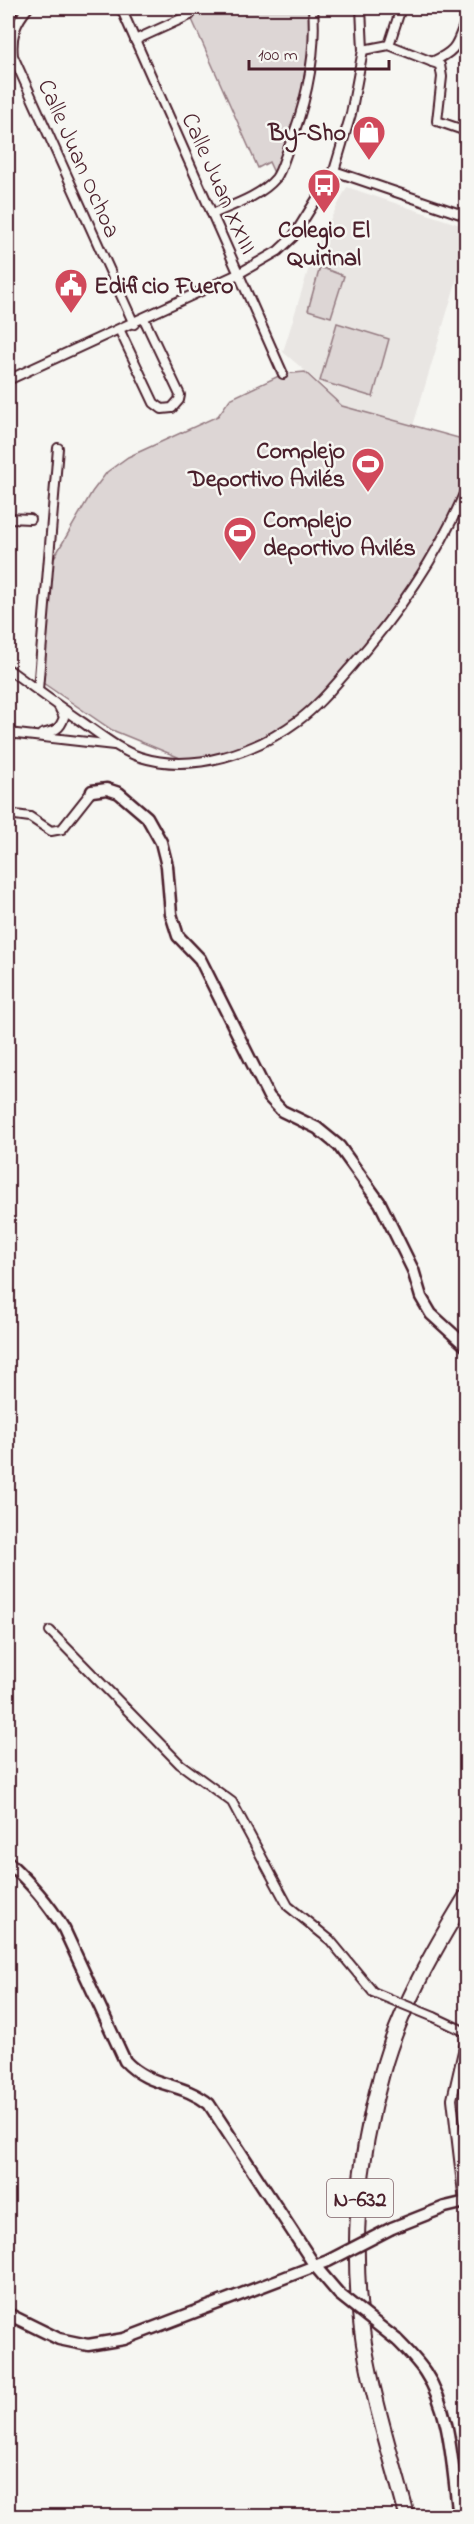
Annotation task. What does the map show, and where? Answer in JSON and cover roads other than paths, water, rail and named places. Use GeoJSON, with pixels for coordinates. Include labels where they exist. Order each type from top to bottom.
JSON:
{"type":"FeatureCollection","features":[{"type":"Feature","properties":{"kind":"highway","name":"N-632"},"geometry":{"type":"LineString","coordinates":[[407,2517],[374,2395],[364,2343],[356,2234],[364,2151],[382,2072],[406,2008],[436,1946],[466,1897]]}},
{"type":"Feature","properties":{"kind":"street"},"geometry":{"type":"LineString","coordinates":[[8,8],[21,8]]}},
{"type":"Feature","properties":{"kind":"street","name":"Calle Juan Ochoa"},"geometry":{"type":"LineString","coordinates":[[28,8],[20,17],[13,32],[13,56],[134,324]]}},
{"type":"Feature","properties":{"kind":"street","name":"Calle Juan XXIII"},"geometry":{"type":"LineString","coordinates":[[121,8],[283,374]]}},
{"type":"Feature","properties":{"kind":"street"},"geometry":{"type":"LineString","coordinates":[[212,214],[257,193],[276,177],[292,140],[307,93],[315,32],[313,8]]}},
{"type":"Feature","properties":{"kind":"street"},"geometry":{"type":"LineString","coordinates":[[8,380],[120,331],[238,274],[278,251],[293,237],[334,171],[351,114],[363,50],[361,8]]}},
{"type":"Feature","properties":{"kind":"street"},"geometry":{"type":"LineString","coordinates":[[389,45],[401,8]]}},
{"type":"Feature","properties":{"kind":"street"},"geometry":{"type":"LineString","coordinates":[[135,40],[190,15]]}},
{"type":"Feature","properties":{"kind":"street"},"geometry":{"type":"LineString","coordinates":[[432,62],[455,49],[466,20]]}},
{"type":"Feature","properties":{"kind":"street"},"geometry":{"type":"LineString","coordinates":[[8,44],[13,56]]}},
{"type":"Feature","properties":{"kind":"street"},"geometry":{"type":"LineString","coordinates":[[363,50],[389,45],[440,65],[442,77],[437,121],[466,131]]}},
{"type":"Feature","properties":{"kind":"street"},"geometry":{"type":"LineString","coordinates":[[334,171],[466,216]]}},
{"type":"Feature","properties":{"kind":"street"},"geometry":{"type":"LineString","coordinates":[[120,331],[154,403],[162,409],[172,408],[180,395],[144,319]]}},
{"type":"Feature","properties":{"kind":"street"},"geometry":{"type":"LineString","coordinates":[[38,690],[58,448]]}},
{"type":"Feature","properties":{"kind":"street"},"geometry":{"type":"LineString","coordinates":[[8,669],[115,746],[141,757],[169,762],[190,762],[245,751],[299,720],[320,702],[372,642],[402,603],[433,556],[466,489]]}},
{"type":"Feature","properties":{"kind":"street"},"geometry":{"type":"LineString","coordinates":[[8,518],[30,519]]}},
{"type":"Feature","properties":{"kind":"street"},"geometry":{"type":"LineString","coordinates":[[36,735],[62,726],[64,717],[58,706]]}},
{"type":"Feature","properties":{"kind":"street"},"geometry":{"type":"LineString","coordinates":[[8,733],[115,746]]}},
{"type":"Feature","properties":{"kind":"street"},"geometry":{"type":"LineString","coordinates":[[8,814],[30,817],[51,831],[62,829],[92,791],[107,789],[119,793],[147,817],[161,842],[167,866],[171,914],[178,936],[200,959],[269,1097],[282,1111],[317,1128],[339,1146],[380,1203],[402,1244],[421,1297],[431,1314],[466,1346]]}},
{"type":"Feature","properties":{"kind":"street"},"geometry":{"type":"LineString","coordinates":[[50,1631],[180,1764],[232,1802],[288,1906],[330,1940],[373,1992],[466,2032]]}},
{"type":"Feature","properties":{"kind":"street"},"geometry":{"type":"LineString","coordinates":[[8,1862],[36,1888],[64,1929],[125,2061],[136,2074],[182,2088],[198,2095],[209,2104],[315,2266],[339,2294],[397,2340],[425,2373],[437,2397],[449,2447],[459,2517]]}},
{"type":"Feature","properties":{"kind":"street"},"geometry":{"type":"LineString","coordinates":[[8,2314],[59,2339],[88,2344],[124,2339],[328,2261],[392,2228],[465,2202],[452,2099],[466,2038]]}},
{"type":"Feature","properties":{"kind":"place","name":"By-Sho"},"geometry":{"type":"Point","coordinates":[369,161]}},
{"type":"Feature","properties":{"kind":"place","name":"Colegio El Quirinal"},"geometry":{"type":"Point","coordinates":[324,214]}},
{"type":"Feature","properties":{"kind":"place","name":"Edificio Fuero"},"geometry":{"type":"Point","coordinates":[71,314]}},
{"type":"Feature","properties":{"kind":"place","name":"Complejo Deportivo Avilés"},"geometry":{"type":"Point","coordinates":[368,493]}},
{"type":"Feature","properties":{"kind":"place","name":"Complejo deportivo Avilés"},"geometry":{"type":"Point","coordinates":[240,562]}}]}
